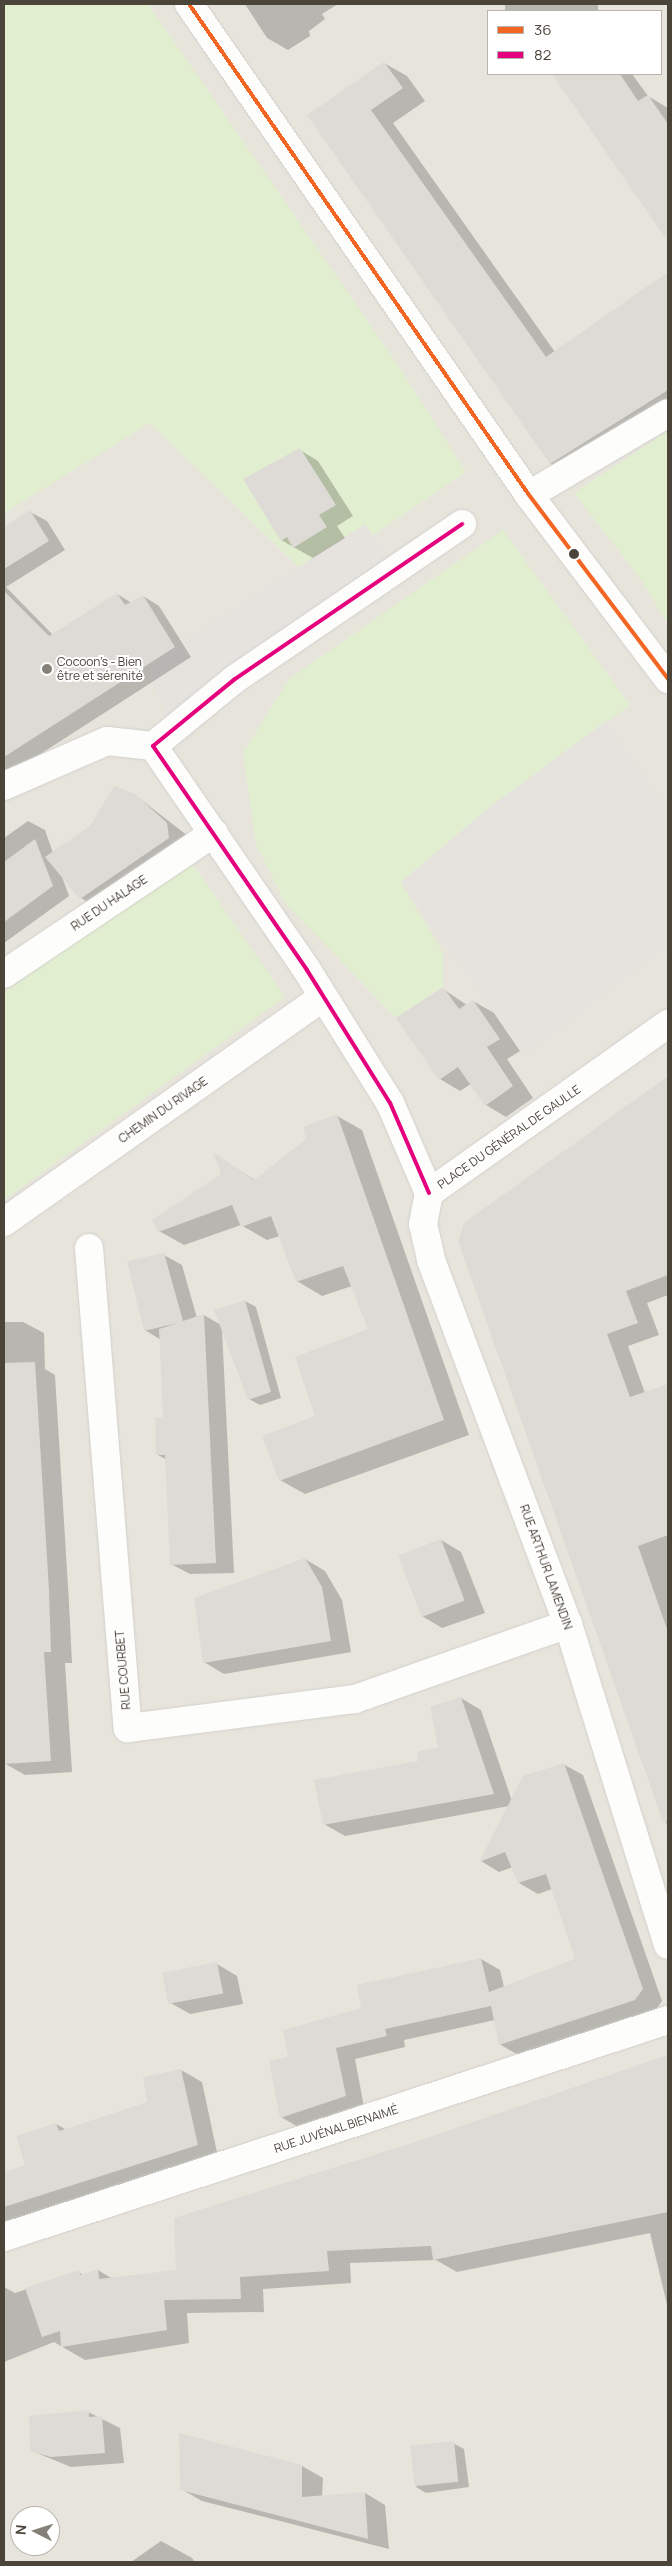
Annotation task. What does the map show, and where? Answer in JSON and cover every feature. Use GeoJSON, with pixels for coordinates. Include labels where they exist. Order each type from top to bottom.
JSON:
{"type":"FeatureCollection","features":[{"type":"Feature","properties":{"kind":"street"},"geometry":{"type":"LineString","coordinates":[[189,4],[528,495],[668,679]]}},
{"type":"Feature","properties":{"kind":"street"},"geometry":{"type":"LineString","coordinates":[[528,495],[668,414]]}},
{"type":"Feature","properties":{"kind":"street"},"geometry":{"type":"LineString","coordinates":[[4,786],[107,741],[153,746],[235,679],[462,524]]}},
{"type":"Feature","properties":{"kind":"street","name":"PLACE DU GÉNÉRAL DE GAULLE"},"geometry":{"type":"LineString","coordinates":[[153,746],[214,832],[307,970],[322,998],[390,1103],[429,1193],[668,1024]]}},
{"type":"Feature","properties":{"kind":"street","name":"RUE DU HALAGE"},"geometry":{"type":"LineString","coordinates":[[4,974],[214,832]]}},
{"type":"Feature","properties":{"kind":"street","name":"CHEMIN DU RIVAGE"},"geometry":{"type":"LineString","coordinates":[[4,1222],[322,998]]}},
{"type":"Feature","properties":{"kind":"street","name":"RUE ARTHUR LAMENDIN"},"geometry":{"type":"LineString","coordinates":[[429,1193],[423,1224],[430,1260],[568,1624],[668,1945]]}},
{"type":"Feature","properties":{"kind":"street","name":"RUE COURBET"},"geometry":{"type":"LineString","coordinates":[[89,1248],[128,1728],[356,1699],[568,1624]]}},
{"type":"Feature","properties":{"kind":"street","name":"RUE JUVÉNAL BIENAIMÉ"},"geometry":{"type":"LineString","coordinates":[[4,2237],[668,2020]]}},
{"type":"Feature","properties":{"kind":"shaded area"},"geometry":{"type":"Polygon","coordinates":[[[4,4],[668,4],[668,2562],[4,2562],[4,4]]]}},
{"type":"Feature","properties":{"kind":"shaded area"},"geometry":{"type":"Polygon","coordinates":[[[365,524],[396,569],[174,729],[144,667],[365,524]]]}},
{"type":"Feature","properties":{"kind":"shaded area"},"geometry":{"type":"Polygon","coordinates":[[[606,721],[668,810],[668,946],[525,1055],[401,882],[490,807],[606,721]]]}},
{"type":"Feature","properties":{"kind":"green space"},"geometry":{"type":"Polygon","coordinates":[[[4,4],[148,4],[398,365],[466,472],[310,578],[150,423],[4,513],[4,4]]]}},
{"type":"Feature","properties":{"kind":"green space"},"geometry":{"type":"Polygon","coordinates":[[[668,431],[668,624],[642,581],[574,493],[668,431]]]}},
{"type":"Feature","properties":{"kind":"green space"},"geometry":{"type":"Polygon","coordinates":[[[503,530],[630,705],[490,807],[401,882],[443,953],[443,987],[396,1018],[285,903],[256,844],[243,753],[289,679],[503,530]]]}},
{"type":"Feature","properties":{"kind":"green space"},"geometry":{"type":"Polygon","coordinates":[[[192,863],[285,997],[4,1200],[4,992],[192,863]]]}},
{"type":"Feature","properties":{"kind":"building"},"geometry":{"type":"Polygon","coordinates":[[[384,62],[403,88],[371,110],[546,357],[668,272],[668,390],[550,464],[307,115],[384,62]]]}},
{"type":"Feature","properties":{"kind":"building"},"geometry":{"type":"Polygon","coordinates":[[[553,75],[621,75],[638,101],[648,95],[668,124],[668,242],[553,75]]]}},
{"type":"Feature","properties":{"kind":"building"},"geometry":{"type":"Polygon","coordinates":[[[300,448],[336,505],[319,515],[327,527],[293,548],[287,537],[281,541],[243,479],[300,448]]]}},
{"type":"Feature","properties":{"kind":"building"},"geometry":{"type":"Polygon","coordinates":[[[30,510],[49,541],[4,569],[4,527],[30,510]]]}},
{"type":"Feature","properties":{"kind":"building"},"geometry":{"type":"Polygon","coordinates":[[[4,591],[49,636],[117,593],[125,605],[143,595],[175,647],[4,757],[4,591]]]}},
{"type":"Feature","properties":{"kind":"building"},"geometry":{"type":"Polygon","coordinates":[[[114,786],[135,794],[167,823],[169,838],[80,899],[45,857],[90,826],[114,786]]]}},
{"type":"Feature","properties":{"kind":"building"},"geometry":{"type":"Polygon","coordinates":[[[35,839],[53,886],[4,922],[4,862],[35,839]]]}},
{"type":"Feature","properties":{"kind":"building"},"geometry":{"type":"Polygon","coordinates":[[[443,987],[459,1009],[473,1000],[500,1039],[487,1047],[513,1086],[485,1106],[458,1067],[439,1080],[396,1018],[443,987]]]}},
{"type":"Feature","properties":{"kind":"building"},"geometry":{"type":"Polygon","coordinates":[[[668,1076],[668,1275],[626,1291],[638,1323],[607,1334],[630,1397],[668,1384],[668,1535],[638,1546],[668,1632],[668,1821],[663,1822],[458,1241],[464,1223],[668,1076]]]}},
{"type":"Feature","properties":{"kind":"building"},"geometry":{"type":"Polygon","coordinates":[[[337,1114],[444,1420],[279,1481],[262,1436],[315,1416],[295,1357],[368,1329],[343,1266],[296,1282],[271,1216],[241,1227],[232,1205],[158,1232],[152,1220],[221,1174],[213,1152],[254,1180],[306,1139],[303,1127],[337,1114]]]}},
{"type":"Feature","properties":{"kind":"building"},"geometry":{"type":"Polygon","coordinates":[[[164,1253],[183,1321],[204,1314],[216,1563],[170,1565],[165,1455],[156,1455],[155,1418],[163,1417],[159,1329],[177,1323],[144,1331],[127,1261],[164,1253]]]}},
{"type":"Feature","properties":{"kind":"building"},"geometry":{"type":"Polygon","coordinates":[[[245,1300],[271,1392],[248,1400],[214,1310],[245,1300]]]}},
{"type":"Feature","properties":{"kind":"building"},"geometry":{"type":"Polygon","coordinates":[[[35,1362],[49,1590],[51,1652],[44,1652],[51,1761],[4,1764],[4,1363],[35,1362]]]}},
{"type":"Feature","properties":{"kind":"building"},"geometry":{"type":"Polygon","coordinates":[[[441,1539],[465,1601],[422,1617],[398,1555],[441,1539]]]}},
{"type":"Feature","properties":{"kind":"building"},"geometry":{"type":"Polygon","coordinates":[[[305,1558],[322,1587],[331,1641],[203,1663],[194,1598],[305,1558]]]}},
{"type":"Feature","properties":{"kind":"building"},"geometry":{"type":"Polygon","coordinates":[[[461,1697],[494,1794],[323,1825],[314,1780],[418,1761],[417,1752],[438,1747],[430,1707],[461,1697]]]}},
{"type":"Feature","properties":{"kind":"building"},"geometry":{"type":"Polygon","coordinates":[[[564,1763],[643,1989],[635,2000],[499,2045],[491,2006],[385,2029],[387,2036],[336,2048],[346,2096],[280,2118],[269,2061],[288,2057],[283,2030],[361,2008],[357,1985],[481,1958],[489,1992],[575,1959],[546,1874],[518,1883],[505,1852],[479,1862],[523,1776],[564,1763]]]}},
{"type":"Feature","properties":{"kind":"building"},"geometry":{"type":"Polygon","coordinates":[[[217,1962],[223,1993],[168,2004],[162,1973],[217,1962]]]}},
{"type":"Feature","properties":{"kind":"building"},"geometry":{"type":"Polygon","coordinates":[[[668,2055],[668,2212],[433,2260],[431,2246],[327,2251],[329,2271],[240,2277],[241,2299],[164,2300],[167,2330],[61,2347],[60,2331],[42,2337],[25,2288],[79,2270],[80,2275],[98,2269],[99,2279],[176,2270],[174,2218],[418,2141],[668,2055]]]}},
{"type":"Feature","properties":{"kind":"building"},"geometry":{"type":"Polygon","coordinates":[[[181,2069],[198,2145],[4,2207],[4,2172],[25,2165],[16,2136],[56,2123],[59,2131],[147,2102],[143,2077],[181,2069]]]}},
{"type":"Feature","properties":{"kind":"building"},"geometry":{"type":"Polygon","coordinates":[[[89,2410],[89,2417],[102,2416],[105,2453],[51,2457],[30,2451],[29,2416],[89,2410]]]}},
{"type":"Feature","properties":{"kind":"building"},"geometry":{"type":"Polygon","coordinates":[[[179,2433],[302,2465],[302,2497],[365,2492],[368,2539],[180,2490],[179,2433]]]}},
{"type":"Feature","properties":{"kind":"building"},"geometry":{"type":"Polygon","coordinates":[[[454,2441],[458,2482],[415,2486],[410,2446],[454,2441]]]}},
{"type":"Feature","properties":{"kind":"transit line","name":"36"},"geometry":{"type":"LineString","coordinates":[[189,4],[529,495],[668,679]]}},
{"type":"Feature","properties":{"kind":"transit line","name":"82"},"geometry":{"type":"LineString","coordinates":[[429,1193],[390,1103],[307,970],[153,746],[235,679],[462,524]]}},
{"type":"Feature","properties":{"kind":"place","name":"Cocoon's - Bien être et sérenité"},"geometry":{"type":"Point","coordinates":[47,669]}}]}
